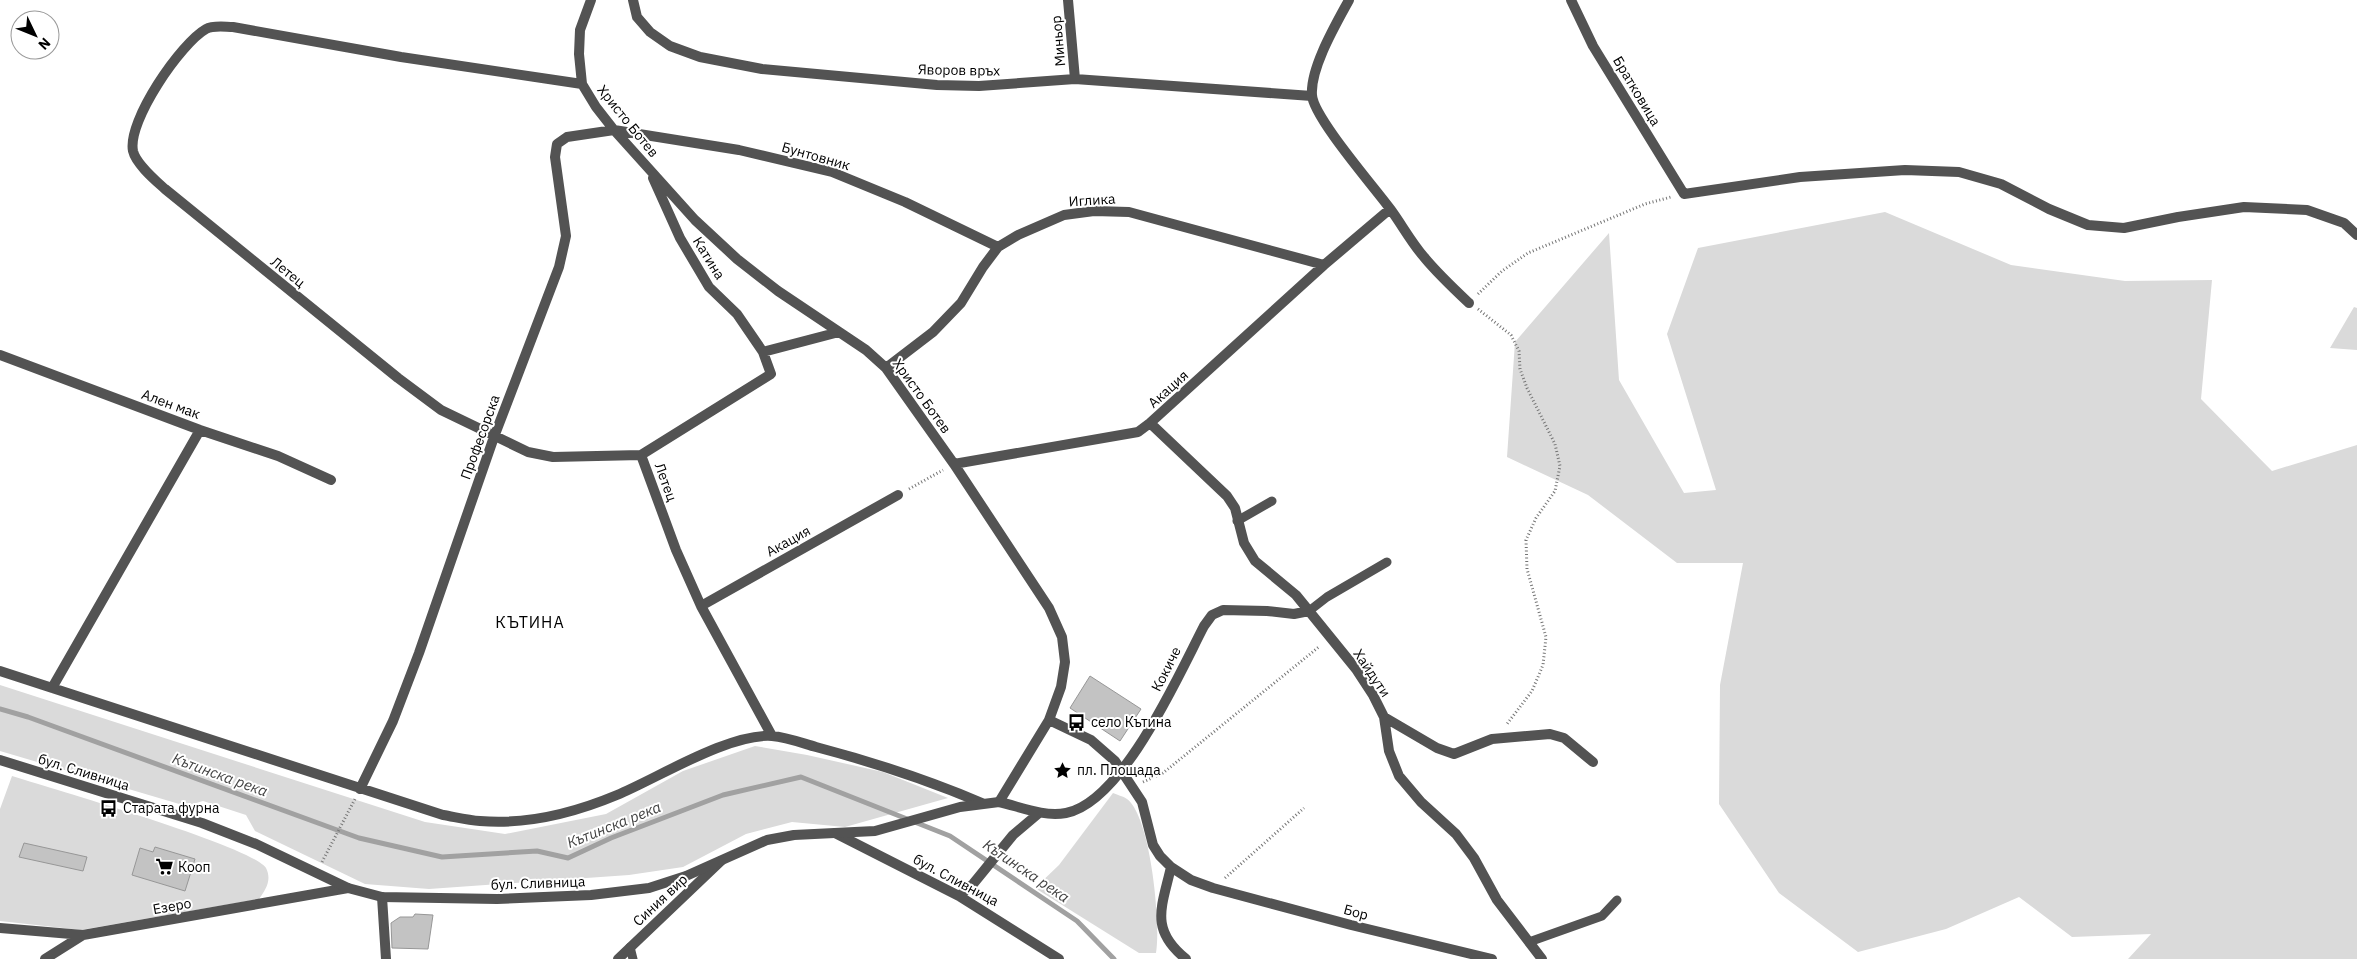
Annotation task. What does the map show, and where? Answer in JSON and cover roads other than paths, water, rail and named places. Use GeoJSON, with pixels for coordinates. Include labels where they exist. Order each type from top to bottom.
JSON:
{"type":"FeatureCollection","features":[{"type":"Feature","properties":{"kind":"street","name":"Христо Ботев"},"geometry":{"type":"LineString","coordinates":[[591,0],[580,30],[579,54],[582,84],[614,130],[695,220],[737,259],[778,290],[866,350],[886,368],[954,464],[1028,573],[1049,608],[1062,637],[1065,662],[1060,687],[1049,720],[999,802]]}},
{"type":"Feature","properties":{"kind":"street","name":"Яворов връх"},"geometry":{"type":"LineString","coordinates":[[633,0],[637,17],[650,32],[670,46],[700,57],[762,69],[937,85],[980,86],[1075,79],[1312,96]]}},
{"type":"Feature","properties":{"kind":"street","name":"Миньор"},"geometry":{"type":"LineString","coordinates":[[1068,0],[1075,79]]}},
{"type":"Feature","properties":{"kind":"street"},"geometry":{"type":"LineString","coordinates":[[1349,0],[1317,64],[1312,96],[1338,141],[1390,209],[1422,255],[1444,281],[1469,303]]}},
{"type":"Feature","properties":{"kind":"street","name":"Братковица"},"geometry":{"type":"LineString","coordinates":[[1571,0],[1593,46],[1684,194],[1800,177],[1905,170],[1959,172],[2001,184],[2049,209],[2088,225],[2124,228],[2178,217],[2244,207],[2307,210],[2344,223],[2357,235]]}},
{"type":"Feature","properties":{"kind":"street","name":"Летец"},"geometry":{"type":"LineString","coordinates":[[582,84],[401,57],[233,27],[209,27],[192,38],[146,103],[135,129],[133,151],[147,173],[165,189],[398,378],[441,410],[528,452],[553,457],[641,455],[676,550],[701,606],[772,736]]}},
{"type":"Feature","properties":{"kind":"street","name":"Бунтовник"},"geometry":{"type":"LineString","coordinates":[[614,130],[739,150],[832,172],[905,202],[998,247]]}},
{"type":"Feature","properties":{"kind":"street","name":"Професорска"},"geometry":{"type":"LineString","coordinates":[[360,788],[393,721],[419,653],[494,437],[553,284],[566,236],[555,157],[557,144],[567,137],[614,130]]}},
{"type":"Feature","properties":{"kind":"street","name":"Катина"},"geometry":{"type":"LineString","coordinates":[[641,455],[771,374],[763,352],[737,314],[709,287],[680,238],[648,169]]}},
{"type":"Feature","properties":{"kind":"street","name":"Акация"},"geometry":{"type":"LineString","coordinates":[[954,464],[1138,432],[1324,265],[1390,209]]}},
{"type":"Feature","properties":{"kind":"street","name":"Иглика"},"geometry":{"type":"LineString","coordinates":[[886,368],[933,332],[961,303],[983,266],[998,247],[1018,235],[1064,215],[1094,211],[1129,212],[1324,265]]}},
{"type":"Feature","properties":{"kind":"street"},"geometry":{"type":"LineString","coordinates":[[763,352],[839,332]]}},
{"type":"Feature","properties":{"kind":"street","name":"Ален мак"},"geometry":{"type":"LineString","coordinates":[[0,355],[200,430],[278,456],[331,480]]}},
{"type":"Feature","properties":{"kind":"street","name":"Хайдути"},"geometry":{"type":"LineString","coordinates":[[1150,423],[1227,496],[1235,508],[1244,543],[1255,561],[1296,595],[1373,695],[1384,717],[1389,751],[1399,776],[1421,802],[1456,834],[1474,858],[1497,900],[1542,959]]}},
{"type":"Feature","properties":{"kind":"street"},"geometry":{"type":"LineString","coordinates":[[52,688],[200,430]]}},
{"type":"Feature","properties":{"kind":"street","name":"Акация"},"geometry":{"type":"LineString","coordinates":[[701,606],[898,495]]}},
{"type":"Feature","properties":{"kind":"street","name":"Кокиче"},"geometry":{"type":"LineString","coordinates":[[835,833],[875,831],[960,807],[982,803],[999,802],[1039,813],[1056,814],[1069,812],[1100,793],[1120,773],[1139,747],[1204,626],[1212,615],[1223,610],[1294,614],[1309,611]]}},
{"type":"Feature","properties":{"kind":"street"},"geometry":{"type":"LineString","coordinates":[[0,671],[443,815],[480,821],[524,821],[570,812],[617,795],[701,755],[741,740],[772,736],[848,755],[940,785],[982,803]]}},
{"type":"Feature","properties":{"kind":"street"},"geometry":{"type":"LineString","coordinates":[[1384,717],[1428,744],[1454,754],[1492,739],[1550,734],[1564,738],[1593,762]]}},
{"type":"Feature","properties":{"kind":"street"},"geometry":{"type":"LineString","coordinates":[[1049,720],[1091,740],[1115,761],[1120,773]]}},
{"type":"Feature","properties":{"kind":"street","name":"бул. Сливница"},"geometry":{"type":"LineString","coordinates":[[0,760],[202,822],[256,844],[348,888],[382,897],[497,899],[591,895],[649,888],[686,876],[767,840],[794,835],[835,833],[960,896],[1059,959]]}},
{"type":"Feature","properties":{"kind":"street","name":"Бор"},"geometry":{"type":"LineString","coordinates":[[1120,773],[1133,786],[1142,802],[1153,845],[1170,867],[1191,880],[1213,888],[1445,949],[1492,959]]}},
{"type":"Feature","properties":{"kind":"street"},"geometry":{"type":"LineString","coordinates":[[960,896],[1003,846],[1039,813]]}},
{"type":"Feature","properties":{"kind":"street","name":"Синия вир"},"geometry":{"type":"LineString","coordinates":[[618,959],[722,860]]}},
{"type":"Feature","properties":{"kind":"street"},"geometry":{"type":"LineString","coordinates":[[1170,867],[1159,918],[1164,936],[1186,959]]}},
{"type":"Feature","properties":{"kind":"street","name":"Езеро"},"geometry":{"type":"LineString","coordinates":[[0,928],[83,935],[273,903],[348,888]]}},
{"type":"Feature","properties":{"kind":"street"},"geometry":{"type":"LineString","coordinates":[[382,897],[386,959]]}},
{"type":"Feature","properties":{"kind":"street"},"geometry":{"type":"LineString","coordinates":[[45,959],[83,935]]}},
{"type":"Feature","properties":{"kind":"lane"},"geometry":{"type":"LineString","coordinates":[[1237,521],[1272,501]]}},
{"type":"Feature","properties":{"kind":"lane"},"geometry":{"type":"LineString","coordinates":[[1309,611],[1327,597],[1387,562]]}},
{"type":"Feature","properties":{"kind":"lane"},"geometry":{"type":"LineString","coordinates":[[1529,942],[1602,916],[1617,900]]}},
{"type":"Feature","properties":{"kind":"lane"},"geometry":{"type":"LineString","coordinates":[[630,947],[632,959]]}},
{"type":"Feature","properties":{"kind":"waterway","name":"Кътинска река"},"geometry":{"type":"LineString","coordinates":[[0,709],[28,717],[359,838],[442,857],[537,851],[568,858],[611,838],[723,795],[801,777],[950,836],[1077,921],[1114,959]]}},
{"type":"Feature","properties":{"kind":"place","name":"село Кътина"},"geometry":{"type":"Point","coordinates":[1077,722]}},
{"type":"Feature","properties":{"kind":"place","name":"пл. Площада"},"geometry":{"type":"Point","coordinates":[1063,770]}},
{"type":"Feature","properties":{"kind":"place","name":"Старата фурна"},"geometry":{"type":"Point","coordinates":[109,808]}},
{"type":"Feature","properties":{"kind":"place","name":"Кооп"},"geometry":{"type":"Point","coordinates":[164,867]}},
{"type":"Feature","properties":{"kind":"district","name":"КЪТИНА"},"geometry":{"type":"Point","coordinates":[530,622]}}]}
